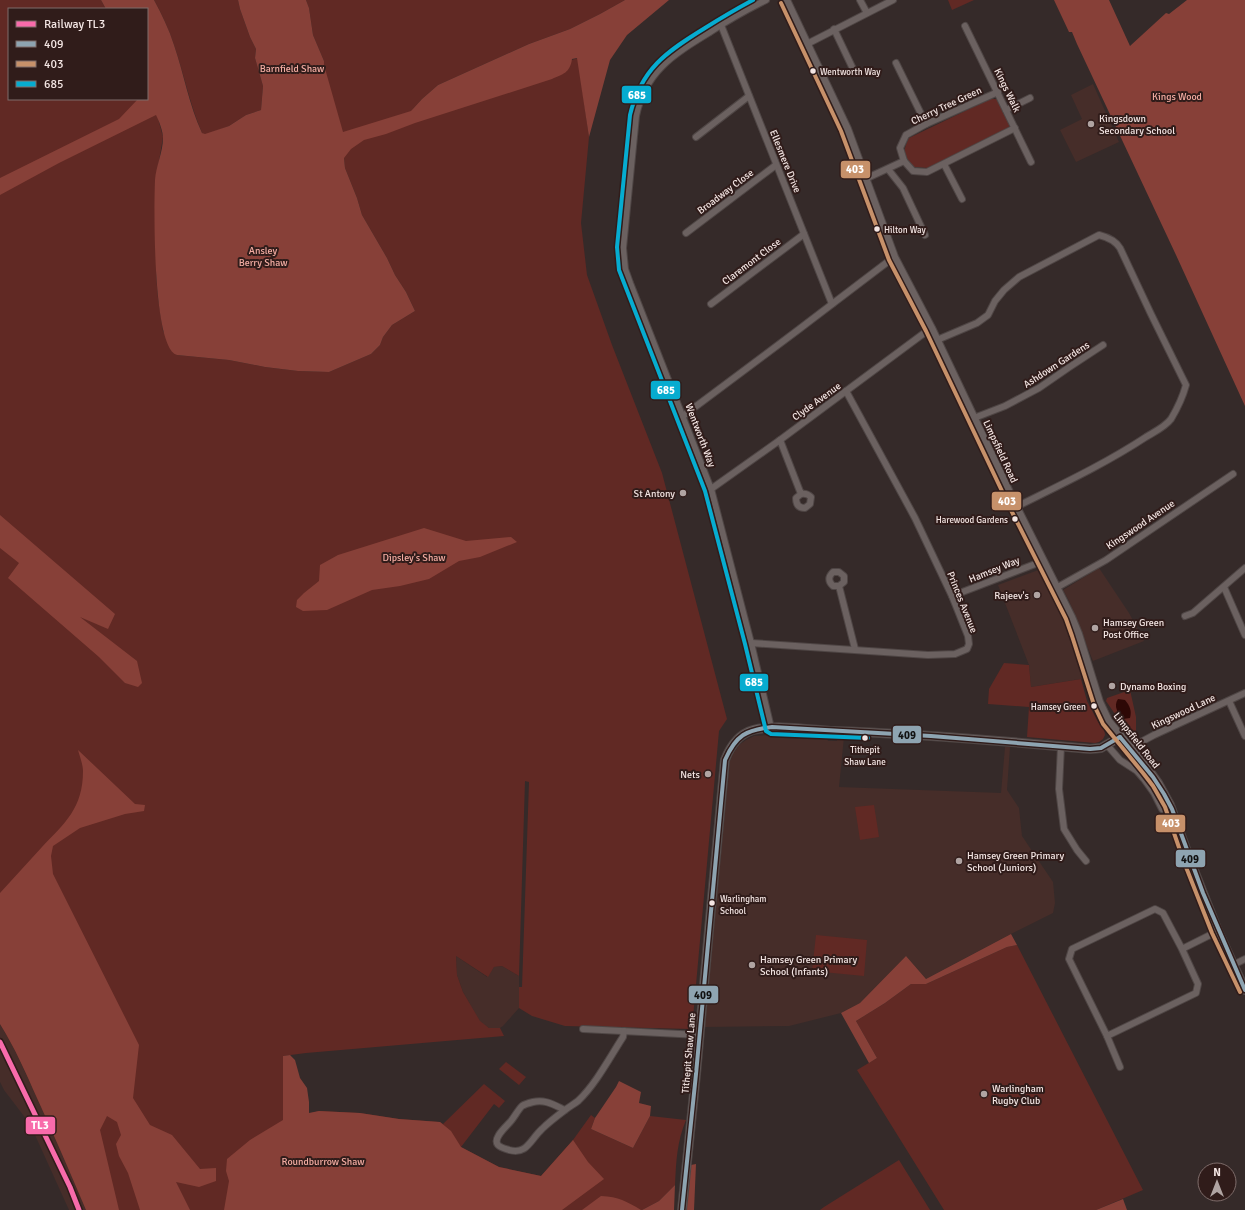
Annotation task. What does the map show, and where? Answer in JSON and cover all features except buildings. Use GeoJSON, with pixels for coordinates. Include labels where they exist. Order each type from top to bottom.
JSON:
{"type":"FeatureCollection","features":[{"type":"Feature","properties":{"kind":"main road","name":"Limpsfield Road"},"geometry":{"type":"LineString","coordinates":[[786,0],[847,129],[894,257],[937,340],[1078,634],[1099,702],[1108,722],[1158,783],[1170,805],[1218,931],[1245,990]]}},
{"type":"Feature","properties":{"kind":"main road","name":"Tithepit Shaw Lane"},"geometry":{"type":"LineString","coordinates":[[682,1210],[726,760],[728,752],[735,742],[744,734],[752,730],[770,728],[868,732],[1090,749],[1101,748],[1120,737]]}},
{"type":"Feature","properties":{"kind":"street","name":"Wentworth Way"},"geometry":{"type":"LineString","coordinates":[[766,0],[721,25],[673,55],[663,64],[647,85],[638,105],[636,116],[623,248],[625,269],[710,489],[751,642],[770,728]]}},
{"type":"Feature","properties":{"kind":"street"},"geometry":{"type":"LineString","coordinates":[[860,0],[867,13]]}},
{"type":"Feature","properties":{"kind":"street"},"geometry":{"type":"LineString","coordinates":[[807,44],[893,0]]}},
{"type":"Feature","properties":{"kind":"street","name":"Ellesmere Drive"},"geometry":{"type":"LineString","coordinates":[[721,25],[832,304]]}},
{"type":"Feature","properties":{"kind":"street","name":"Kings Walk"},"geometry":{"type":"LineString","coordinates":[[965,26],[1032,162]]}},
{"type":"Feature","properties":{"kind":"street"},"geometry":{"type":"LineString","coordinates":[[834,29],[854,71]]}},
{"type":"Feature","properties":{"kind":"street"},"geometry":{"type":"LineString","coordinates":[[896,63],[926,124]]}},
{"type":"Feature","properties":{"kind":"street","name":"Cherry Tree Green"},"geometry":{"type":"LineString","coordinates":[[904,160],[900,148],[906,135],[926,124],[998,92]]}},
{"type":"Feature","properties":{"kind":"street"},"geometry":{"type":"LineString","coordinates":[[696,137],[749,96]]}},
{"type":"Feature","properties":{"kind":"street"},"geometry":{"type":"LineString","coordinates":[[1006,110],[1030,98]]}},
{"type":"Feature","properties":{"kind":"street"},"geometry":{"type":"LineString","coordinates":[[865,178],[904,160],[913,171],[927,172],[1015,128]]}},
{"type":"Feature","properties":{"kind":"street"},"geometry":{"type":"LineString","coordinates":[[944,164],[962,199]]}},
{"type":"Feature","properties":{"kind":"street","name":"Broadway Close"},"geometry":{"type":"LineString","coordinates":[[686,233],[776,165]]}},
{"type":"Feature","properties":{"kind":"street"},"geometry":{"type":"LineString","coordinates":[[888,168],[903,188],[924,232],[916,232]]}},
{"type":"Feature","properties":{"kind":"street","name":"Claremont Close"},"geometry":{"type":"LineString","coordinates":[[711,304],[804,234]]}},
{"type":"Feature","properties":{"kind":"street"},"geometry":{"type":"LineString","coordinates":[[937,340],[977,323],[988,315],[1004,290],[1019,277],[1099,234],[1117,242],[1186,385],[1184,393],[1170,420],[1160,428],[1133,446],[1101,464],[1016,507]]}},
{"type":"Feature","properties":{"kind":"street"},"geometry":{"type":"LineString","coordinates":[[683,416],[894,257]]}},
{"type":"Feature","properties":{"kind":"street","name":"Clyde Avenue"},"geometry":{"type":"LineString","coordinates":[[710,489],[780,440],[931,328]]}},
{"type":"Feature","properties":{"kind":"street","name":"Ashdown Gardens"},"geometry":{"type":"LineString","coordinates":[[974,418],[1005,406],[1039,388],[1103,345]]}},
{"type":"Feature","properties":{"kind":"street","name":"Princes Avenue"},"geometry":{"type":"LineString","coordinates":[[751,642],[928,655],[955,654],[967,650],[969,644],[968,636],[952,596],[914,518],[846,391]]}},
{"type":"Feature","properties":{"kind":"street"},"geometry":{"type":"LineString","coordinates":[[780,440],[801,494]]}},
{"type":"Feature","properties":{"kind":"street","name":"Kingswood Avenue"},"geometry":{"type":"LineString","coordinates":[[1056,588],[1106,560],[1233,474]]}},
{"type":"Feature","properties":{"kind":"street","name":"Hamsey Way"},"geometry":{"type":"LineString","coordinates":[[952,596],[1043,561]]}},
{"type":"Feature","properties":{"kind":"street"},"geometry":{"type":"LineString","coordinates":[[1185,616],[1193,613],[1245,568]]}},
{"type":"Feature","properties":{"kind":"street"},"geometry":{"type":"LineString","coordinates":[[839,586],[855,649]]}},
{"type":"Feature","properties":{"kind":"street"},"geometry":{"type":"LineString","coordinates":[[1224,587],[1245,635]]}},
{"type":"Feature","properties":{"kind":"street","name":"Kingswood Lane"},"geometry":{"type":"LineString","coordinates":[[1131,749],[1154,735],[1245,693]]}},
{"type":"Feature","properties":{"kind":"street"},"geometry":{"type":"LineString","coordinates":[[1229,701],[1245,736]]}},
{"type":"Feature","properties":{"kind":"street"},"geometry":{"type":"LineString","coordinates":[[1107,745],[1120,760],[1137,771],[1144,779],[1154,793],[1160,807],[1163,809],[1170,805]]}},
{"type":"Feature","properties":{"kind":"street"},"geometry":{"type":"LineString","coordinates":[[1061,746],[1059,789],[1064,829],[1086,861]]}},
{"type":"Feature","properties":{"kind":"street"},"geometry":{"type":"LineString","coordinates":[[1107,1036],[1196,993],[1198,984],[1182,949],[1163,913],[1155,909],[1072,949],[1069,959],[1107,1036],[1120,1067]]}},
{"type":"Feature","properties":{"kind":"street"},"geometry":{"type":"LineString","coordinates":[[1182,949],[1218,931]]}},
{"type":"Feature","properties":{"kind":"street"},"geometry":{"type":"LineString","coordinates":[[1233,965],[1245,959]]}},
{"type":"Feature","properties":{"kind":"street"},"geometry":{"type":"LineString","coordinates":[[583,1029],[699,1035]]}},
{"type":"Feature","properties":{"kind":"street"},"geometry":{"type":"LineString","coordinates":[[565,1110],[542,1101],[525,1104],[501,1132],[496,1142],[501,1148],[516,1152],[525,1148],[542,1128],[578,1101],[592,1084],[623,1037],[624,1031]]}},
{"type":"Feature","properties":{"kind":"shaded area","name":"Kingsdown Secondary School"},"geometry":{"type":"Polygon","coordinates":[[[1093,84],[1119,142],[1076,162],[1060,130],[1082,119],[1071,95],[1093,84]]]}},
{"type":"Feature","properties":{"kind":"shaded area"},"geometry":{"type":"Polygon","coordinates":[[[1099,568],[1129,613],[1144,641],[1093,661],[1069,601],[1063,590],[1099,568]]]}},
{"type":"Feature","properties":{"kind":"shaded area"},"geometry":{"type":"Polygon","coordinates":[[[1041,569],[1066,615],[1080,651],[1087,678],[1031,687],[1029,665],[998,585],[1041,569]]]}},
{"type":"Feature","properties":{"kind":"shaded area"},"geometry":{"type":"Polygon","coordinates":[[[1118,699],[1125,700],[1128,704],[1131,711],[1130,718],[1123,719],[1118,712],[1116,705],[1118,699]]]}},
{"type":"Feature","properties":{"kind":"shaded area"},"geometry":{"type":"Polygon","coordinates":[[[754,736],[826,736],[828,741],[837,741],[838,737],[844,737],[839,787],[1001,793],[1005,747],[1010,747],[1007,790],[1019,808],[1022,836],[1053,882],[1055,903],[1053,913],[926,979],[906,956],[860,1003],[841,1013],[789,1026],[704,1027],[730,761],[739,745],[746,740],[754,736]]]}},
{"type":"Feature","properties":{"kind":"shaded area"},"geometry":{"type":"Polygon","coordinates":[[[456,956],[487,977],[494,967],[502,966],[519,976],[519,1008],[500,1028],[489,1028],[480,1022],[463,992],[457,975],[456,956]]]}},
{"type":"Feature","properties":{"kind":"shaded area"},"geometry":{"type":"Polygon","coordinates":[[[0,1024],[11,1042],[61,1148],[86,1210],[69,1210],[30,1124],[4,1090],[0,1082],[0,1024]]]}},
{"type":"Feature","properties":{"kind":"green space"},"geometry":{"type":"Polygon","coordinates":[[[0,0],[101,0],[105,8],[8,8],[8,100],[148,100],[155,107],[163,137],[156,179],[156,274],[158,298],[163,331],[177,355],[229,360],[265,367],[298,371],[329,372],[371,354],[380,345],[383,337],[392,325],[415,311],[406,292],[362,215],[345,168],[324,61],[313,35],[309,8],[306,0],[625,0],[570,29],[529,44],[438,85],[412,110],[578,58],[589,137],[581,223],[587,275],[612,345],[662,473],[727,719],[719,731],[692,1029],[565,1026],[532,1016],[519,1008],[519,987],[522,987],[529,782],[525,781],[519,976],[502,966],[494,967],[488,977],[456,956],[457,975],[463,992],[480,1021],[489,1028],[500,1028],[504,1036],[283,1056],[283,1120],[319,1111],[360,1113],[399,1119],[440,1122],[443,1124],[484,1084],[505,1101],[499,1108],[494,1104],[461,1147],[499,1167],[541,1176],[573,1140],[591,1115],[595,1118],[591,1129],[633,1148],[650,1116],[686,1120],[679,1144],[675,1185],[659,1201],[642,1210],[86,1210],[24,1070],[11,1042],[0,1024],[0,0]]]}},
{"type":"Feature","properties":{"kind":"green space","name":"Ansley Berry Shaw"},"geometry":{"type":"Polygon","coordinates":[[[101,0],[154,0],[170,33],[197,122],[202,133],[205,134],[229,126],[246,115],[261,110],[263,86],[255,58],[256,49],[250,37],[238,0],[306,0],[309,8],[313,35],[324,61],[343,132],[411,111],[438,85],[529,44],[570,29],[625,0],[669,0],[627,35],[610,60],[589,137],[577,58],[572,59],[568,70],[552,79],[364,140],[351,149],[344,158],[345,168],[362,215],[406,292],[415,311],[392,325],[383,337],[380,345],[371,354],[329,372],[298,371],[265,367],[229,360],[177,355],[169,346],[163,328],[156,274],[154,217],[155,180],[163,138],[162,129],[156,115],[59,163],[0,195],[0,178],[119,119],[137,100],[148,100],[148,8],[105,8],[101,0]]]}},
{"type":"Feature","properties":{"kind":"green space"},"geometry":{"type":"Polygon","coordinates":[[[154,0],[238,0],[250,37],[256,49],[255,58],[263,86],[261,110],[246,115],[229,126],[205,135],[202,133],[194,112],[172,39],[154,0]]]}},
{"type":"Feature","properties":{"kind":"green space"},"geometry":{"type":"Polygon","coordinates":[[[948,0],[974,0],[952,10],[948,0]]]}},
{"type":"Feature","properties":{"kind":"green space","name":"Kings Wood"},"geometry":{"type":"Polygon","coordinates":[[[1054,0],[1109,0],[1130,46],[1166,13],[1169,14],[1187,0],[1245,0],[1245,406],[1072,32],[1069,32],[1054,0]]]}},
{"type":"Feature","properties":{"kind":"green space"},"geometry":{"type":"Polygon","coordinates":[[[990,99],[998,99],[1010,123],[1009,129],[928,168],[914,167],[908,160],[905,154],[905,147],[909,138],[990,99]]]}},
{"type":"Feature","properties":{"kind":"green space"},"geometry":{"type":"Polygon","coordinates":[[[0,515],[115,614],[108,629],[80,617],[137,661],[142,683],[138,687],[125,683],[99,657],[8,578],[19,563],[0,548],[0,515]]]}},
{"type":"Feature","properties":{"kind":"green space","name":"Dipsley's Shaw"},"geometry":{"type":"Polygon","coordinates":[[[424,528],[466,541],[511,537],[517,542],[480,557],[459,561],[429,579],[400,586],[372,590],[327,610],[303,611],[296,607],[297,600],[319,581],[320,565],[338,555],[424,528]]]}},
{"type":"Feature","properties":{"kind":"green space"},"geometry":{"type":"Polygon","coordinates":[[[1004,663],[1029,665],[1031,687],[1081,679],[1087,701],[1098,722],[1104,729],[1105,735],[1103,739],[1095,743],[1027,737],[1029,707],[988,704],[989,689],[1004,663]]]}},
{"type":"Feature","properties":{"kind":"green space"},"geometry":{"type":"Polygon","coordinates":[[[1130,690],[1136,717],[1136,737],[1132,739],[1106,701],[1107,698],[1130,690]]]}},
{"type":"Feature","properties":{"kind":"green space"},"geometry":{"type":"Polygon","coordinates":[[[78,750],[135,804],[145,805],[144,811],[125,814],[80,828],[53,846],[51,856],[53,874],[139,1045],[133,1098],[150,1125],[172,1135],[200,1169],[216,1168],[216,1181],[199,1187],[176,1182],[190,1210],[140,1210],[128,1173],[119,1156],[116,1144],[121,1135],[117,1122],[107,1116],[100,1130],[119,1210],[86,1210],[24,1070],[11,1042],[0,1024],[0,893],[65,822],[76,805],[80,795],[83,771],[78,750]]]}},
{"type":"Feature","properties":{"kind":"green space"},"geometry":{"type":"Polygon","coordinates":[[[874,805],[879,837],[860,840],[855,807],[874,805]]]}},
{"type":"Feature","properties":{"kind":"green space"},"geometry":{"type":"Polygon","coordinates":[[[1011,934],[1017,945],[1007,947],[926,984],[911,984],[885,1003],[856,1021],[877,1058],[869,1063],[841,1013],[860,1003],[906,956],[926,979],[1011,934]]]}},
{"type":"Feature","properties":{"kind":"green space"},"geometry":{"type":"Polygon","coordinates":[[[816,935],[867,940],[864,976],[812,971],[816,935]]]}},
{"type":"Feature","properties":{"kind":"green space","name":"Warlingham Rugby Club"},"geometry":{"type":"Polygon","coordinates":[[[1017,945],[1143,1190],[1096,1210],[944,1210],[857,1070],[877,1058],[856,1021],[885,1003],[911,984],[926,984],[1007,947],[1017,945]]]}},
{"type":"Feature","properties":{"kind":"green space","name":"Roundburrow Shaw"},"geometry":{"type":"Polygon","coordinates":[[[290,1055],[295,1060],[300,1078],[307,1088],[309,1113],[319,1111],[360,1113],[399,1119],[440,1122],[451,1131],[461,1147],[499,1167],[541,1176],[573,1140],[588,1162],[604,1179],[562,1210],[224,1210],[229,1181],[226,1171],[227,1159],[250,1140],[283,1120],[283,1056],[290,1055]]]}},
{"type":"Feature","properties":{"kind":"green space"},"geometry":{"type":"Polygon","coordinates":[[[506,1062],[526,1077],[519,1085],[499,1069],[506,1062]]]}},
{"type":"Feature","properties":{"kind":"green space"},"geometry":{"type":"Polygon","coordinates":[[[619,1081],[641,1092],[639,1103],[651,1106],[650,1116],[633,1148],[591,1129],[595,1118],[619,1081]]]}},
{"type":"Feature","properties":{"kind":"green space"},"geometry":{"type":"Polygon","coordinates":[[[899,1160],[930,1210],[820,1210],[824,1207],[899,1160]]]}},
{"type":"Feature","properties":{"kind":"green space"},"geometry":{"type":"Polygon","coordinates":[[[696,1164],[694,1210],[685,1210],[691,1165],[696,1164]]]}},
{"type":"Feature","properties":{"kind":"green space"},"geometry":{"type":"Polygon","coordinates":[[[675,1185],[674,1210],[642,1210],[659,1201],[675,1185]]]}},
{"type":"Feature","properties":{"kind":"green space"},"geometry":{"type":"Polygon","coordinates":[[[601,1196],[613,1197],[622,1200],[641,1210],[582,1210],[601,1196]]]}},
{"type":"Feature","properties":{"kind":"green space"},"geometry":{"type":"Polygon","coordinates":[[[1123,1199],[1127,1210],[1096,1210],[1123,1199]]]}},
{"type":"Feature","properties":{"kind":"rail line","name":"TL3"},"geometry":{"type":"LineString","coordinates":[[0,1042],[70,1187],[79,1210]]}},
{"type":"Feature","properties":{"kind":"transit line","name":"685"},"geometry":{"type":"LineString","coordinates":[[753,0],[678,45],[657,63],[641,85],[630,115],[617,247],[619,270],[705,491],[766,731],[771,734],[868,738]]}},
{"type":"Feature","properties":{"kind":"transit line","name":"403"},"geometry":{"type":"LineString","coordinates":[[781,3],[841,131],[889,260],[926,331],[1011,510],[1066,619],[1094,705],[1103,724],[1153,786],[1165,807],[1184,862],[1212,933],[1240,992]]}},
{"type":"Feature","properties":{"kind":"transit line","name":"409"},"geometry":{"type":"LineString","coordinates":[[682,1210],[725,760],[738,739],[749,732],[772,727],[931,736],[1090,749],[1101,748],[1120,737]]}},
{"type":"Feature","properties":{"kind":"transit line","name":"409"},"geometry":{"type":"LineString","coordinates":[[1120,737],[1153,777],[1172,809],[1203,893],[1245,990]]}},
{"type":"Feature","properties":{"kind":"place","name":"Wentworth Way"},"geometry":{"type":"Point","coordinates":[813,71]}},
{"type":"Feature","properties":{"kind":"place","name":"Kingsdown Secondary School"},"geometry":{"type":"Point","coordinates":[1091,124]}},
{"type":"Feature","properties":{"kind":"place","name":"Hilton Way"},"geometry":{"type":"Point","coordinates":[877,229]}},
{"type":"Feature","properties":{"kind":"place","name":"St Antony"},"geometry":{"type":"Point","coordinates":[683,493]}},
{"type":"Feature","properties":{"kind":"place","name":"Harewood Gardens"},"geometry":{"type":"Point","coordinates":[1015,519]}},
{"type":"Feature","properties":{"kind":"place","name":"Rajeev's"},"geometry":{"type":"Point","coordinates":[1037,595]}},
{"type":"Feature","properties":{"kind":"place","name":"Hamsey Green Post Office"},"geometry":{"type":"Point","coordinates":[1095,628]}},
{"type":"Feature","properties":{"kind":"place","name":"Dynamo Boxing"},"geometry":{"type":"Point","coordinates":[1112,686]}},
{"type":"Feature","properties":{"kind":"place","name":"Hamsey Green"},"geometry":{"type":"Point","coordinates":[1094,706]}},
{"type":"Feature","properties":{"kind":"place","name":"Tithepit Shaw Lane"},"geometry":{"type":"Point","coordinates":[865,738]}},
{"type":"Feature","properties":{"kind":"place","name":"Nets"},"geometry":{"type":"Point","coordinates":[708,774]}},
{"type":"Feature","properties":{"kind":"place","name":"Hamsey Green Primary School (Juniors)"},"geometry":{"type":"Point","coordinates":[959,861]}},
{"type":"Feature","properties":{"kind":"place","name":"Warlingham School"},"geometry":{"type":"Point","coordinates":[712,903]}},
{"type":"Feature","properties":{"kind":"place","name":"Hamsey Green Primary School (Infants)"},"geometry":{"type":"Point","coordinates":[752,965]}},
{"type":"Feature","properties":{"kind":"place","name":"Warlingham Rugby Club"},"geometry":{"type":"Point","coordinates":[984,1094]}},
{"type":"Feature","properties":{"kind":"park label","name":"Barnfield Shaw"},"geometry":{"type":"Point","coordinates":[292,68]}}]}
